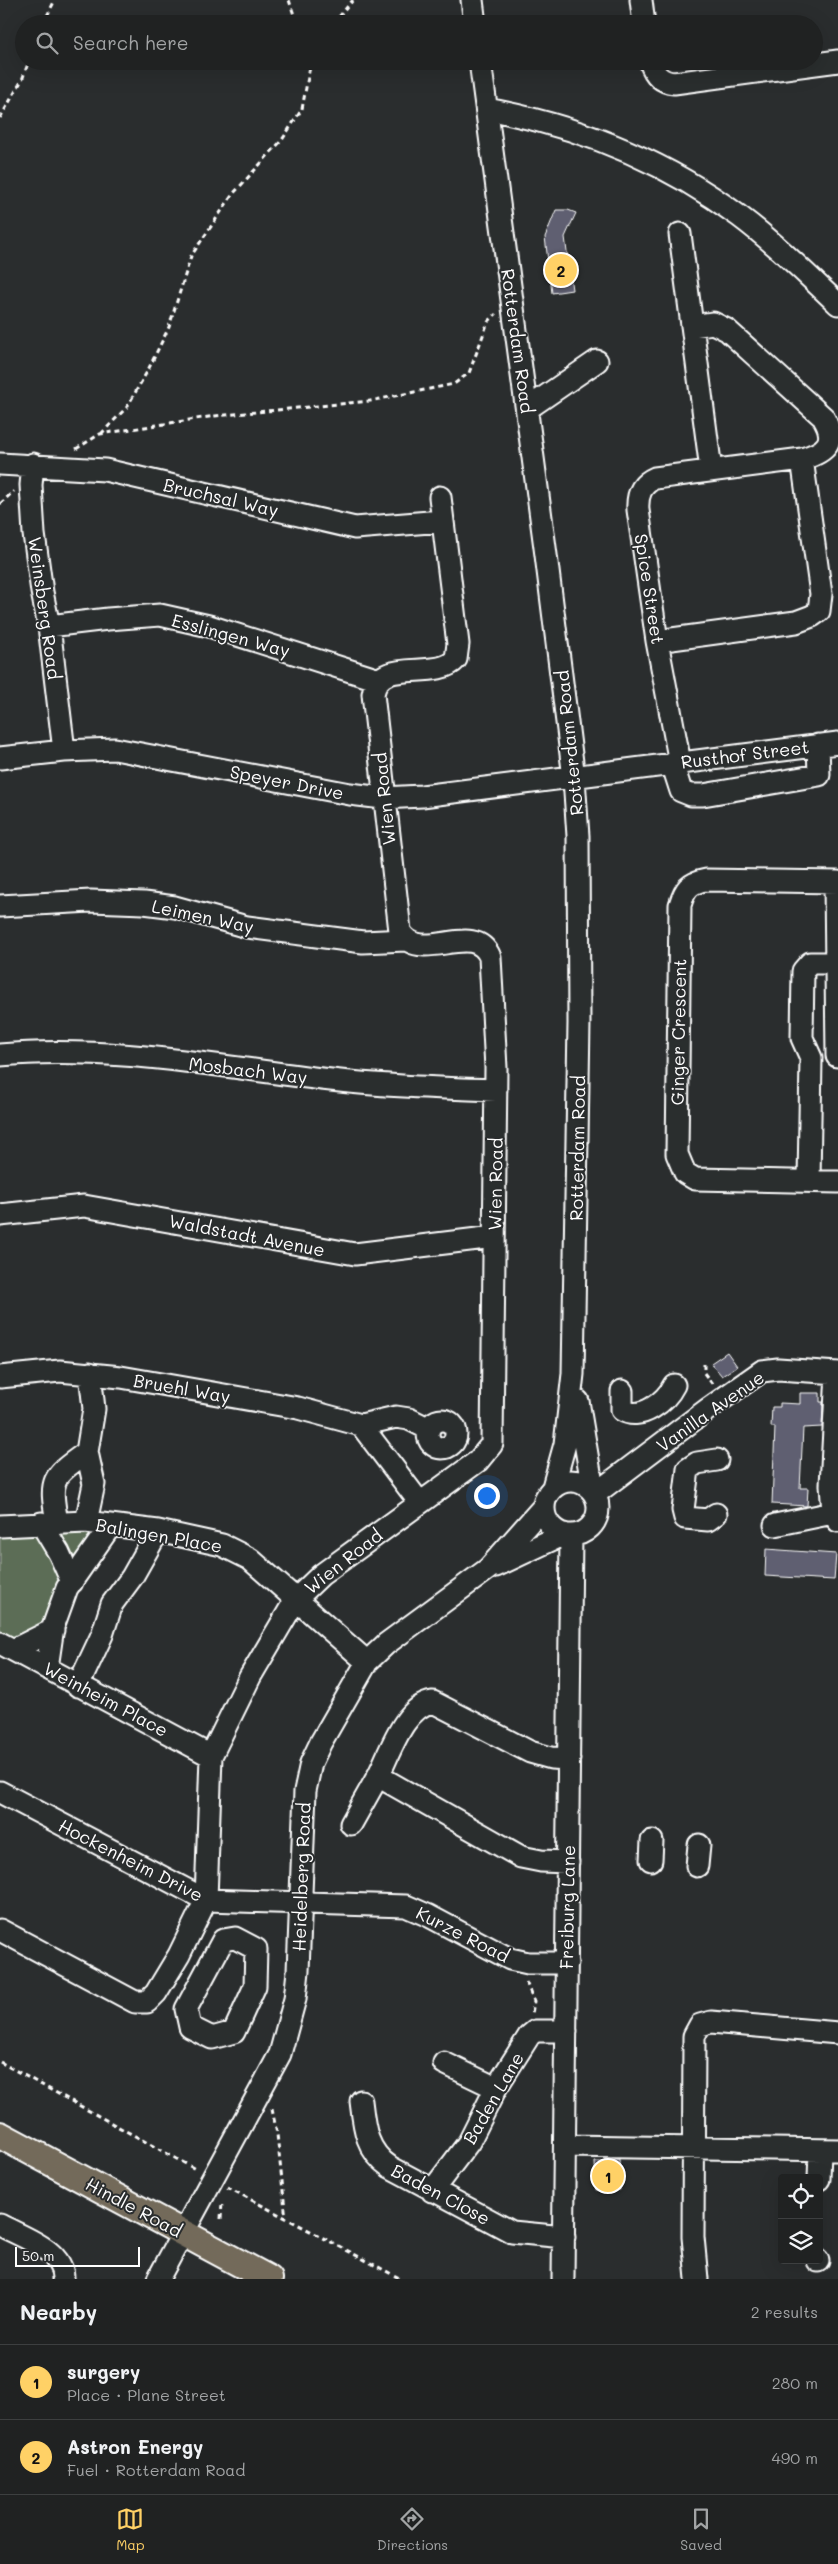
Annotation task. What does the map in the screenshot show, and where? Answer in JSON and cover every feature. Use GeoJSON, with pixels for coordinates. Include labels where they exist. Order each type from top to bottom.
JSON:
{"type":"FeatureCollection","features":[{"type":"Feature","properties":{"kind":"main road","name":"Hindle Road"},"geometry":{"type":"LineString","coordinates":[[0,2135],[269,2279]]}},
{"type":"Feature","properties":{"kind":"street"},"geometry":{"type":"LineString","coordinates":[[472,0],[474,15]]}},
{"type":"Feature","properties":{"kind":"street"},"geometry":{"type":"LineString","coordinates":[[641,0],[643,15]]}},
{"type":"Feature","properties":{"kind":"street"},"geometry":{"type":"LineString","coordinates":[[823,63],[838,61]]}},
{"type":"Feature","properties":{"kind":"street","name":"Rotterdam Road"},"geometry":{"type":"LineString","coordinates":[[481,70],[574,778],[578,836],[579,1023],[573,1374],[565,1444],[553,1487]]}},
{"type":"Feature","properties":{"kind":"street"},"geometry":{"type":"LineString","coordinates":[[653,70],[654,74],[668,83],[771,70]]}},
{"type":"Feature","properties":{"kind":"street"},"geometry":{"type":"LineString","coordinates":[[487,113],[569,130],[632,153],[675,173],[747,222],[838,304]]}},
{"type":"Feature","properties":{"kind":"street"},"geometry":{"type":"LineString","coordinates":[[680,234],[711,470]]}},
{"type":"Feature","properties":{"kind":"street","name":"Spice Street"},"geometry":{"type":"LineString","coordinates":[[692,326],[713,323],[727,330],[823,417],[832,433],[830,442],[820,453],[802,459],[655,478],[644,485],[638,498],[657,642],[681,791],[691,795],[816,781],[828,744]]}},
{"type":"Feature","properties":{"kind":"street"},"geometry":{"type":"LineString","coordinates":[[527,409],[597,361]]}},
{"type":"Feature","properties":{"kind":"street"},"geometry":{"type":"LineString","coordinates":[[657,642],[796,622],[819,611],[821,594],[802,459]]}},
{"type":"Feature","properties":{"kind":"street","name":"Bruchsal Way"},"geometry":{"type":"LineString","coordinates":[[0,464],[42,465],[114,472],[355,528],[442,521]]}},
{"type":"Feature","properties":{"kind":"street","name":"Weinsberg Road"},"geometry":{"type":"LineString","coordinates":[[42,465],[31,486],[34,534],[42,592],[50,626],[64,751]]}},
{"type":"Feature","properties":{"kind":"street"},"geometry":{"type":"LineString","coordinates":[[379,680],[396,672],[439,669],[448,666],[456,659],[458,644],[440,497]]}},
{"type":"Feature","properties":{"kind":"street","name":"Esslingen Way"},"geometry":{"type":"LineString","coordinates":[[50,626],[160,615],[209,626],[379,680]]}},
{"type":"Feature","properties":{"kind":"street","name":"Wien Road"},"geometry":{"type":"LineString","coordinates":[[206,1900],[212,1756],[250,1677],[296,1599],[322,1575],[478,1461],[492,1444],[496,1090],[490,956],[479,943],[467,941],[416,946],[405,940],[399,924],[372,694],[379,680]]}},
{"type":"Feature","properties":{"kind":"street","name":"Rusthof Street"},"geometry":{"type":"LineString","coordinates":[[574,778],[828,744]]}},
{"type":"Feature","properties":{"kind":"street","name":"Speyer Drive"},"geometry":{"type":"LineString","coordinates":[[0,758],[103,748],[350,794],[383,798],[422,796],[574,778]]}},
{"type":"Feature","properties":{"kind":"street","name":"Ginger Crescent"},"geometry":{"type":"LineString","coordinates":[[836,882],[706,880],[689,885],[680,905],[677,1154],[680,1166],[689,1176],[705,1180],[838,1182]]}},
{"type":"Feature","properties":{"kind":"street"},"geometry":{"type":"LineString","coordinates":[[811,1058],[837,1056],[836,882]]}},
{"type":"Feature","properties":{"kind":"street","name":"Leimen Way"},"geometry":{"type":"LineString","coordinates":[[0,906],[91,901],[144,903],[175,907],[247,927],[363,942],[405,940]]}},
{"type":"Feature","properties":{"kind":"street"},"geometry":{"type":"LineString","coordinates":[[809,1181],[811,1058],[802,1038],[803,970],[810,963],[836,963]]}},
{"type":"Feature","properties":{"kind":"street","name":"Mosbach Way"},"geometry":{"type":"LineString","coordinates":[[0,1055],[41,1053],[122,1056],[247,1068],[381,1085],[496,1090]]}},
{"type":"Feature","properties":{"kind":"street","name":"Waldstadt Avenue"},"geometry":{"type":"LineString","coordinates":[[0,1214],[84,1206],[355,1254],[494,1237]]}},
{"type":"Feature","properties":{"kind":"street","name":"Vanilla Avenue"},"geometry":{"type":"LineString","coordinates":[[594,1492],[762,1371],[778,1369],[837,1373]]}},
{"type":"Feature","properties":{"kind":"street","name":"Bruehl Way"},"geometry":{"type":"LineString","coordinates":[[0,1377],[60,1371],[90,1373],[298,1408],[361,1425],[396,1417],[410,1419],[429,1429]]}},
{"type":"Feature","properties":{"kind":"street"},"geometry":{"type":"LineString","coordinates":[[86,1522],[94,1484],[87,1452],[94,1409],[90,1373]]}},
{"type":"Feature","properties":{"kind":"street"},"geometry":{"type":"LineString","coordinates":[[774,1525],[835,1517],[831,1485],[837,1373]]}},
{"type":"Feature","properties":{"kind":"street","name":"Rotterdam Road"},"geometry":{"type":"LineString","coordinates":[[573,1374],[594,1492]]}},
{"type":"Feature","properties":{"kind":"street"},"geometry":{"type":"LineString","coordinates":[[622,1391],[622,1410],[626,1413],[641,1412],[659,1404],[674,1385]]}},
{"type":"Feature","properties":{"kind":"street"},"geometry":{"type":"LineString","coordinates":[[361,1425],[420,1503]]}},
{"type":"Feature","properties":{"kind":"street"},"geometry":{"type":"LineString","coordinates":[[72,1582],[59,1553],[49,1522],[52,1492],[55,1480],[61,1471],[87,1452]]}},
{"type":"Feature","properties":{"kind":"street"},"geometry":{"type":"LineString","coordinates":[[716,1460],[697,1463],[688,1469],[683,1510],[685,1518],[691,1520],[708,1520],[716,1514]]}},
{"type":"Feature","properties":{"kind":"street"},"geometry":{"type":"LineString","coordinates":[[573,1480],[580,1482],[594,1492],[599,1507],[596,1520],[588,1530],[568,1534],[549,1524],[544,1506],[545,1499],[553,1487],[573,1480]]}},
{"type":"Feature","properties":{"kind":"street","name":"Heidelberg Road"},"geometry":{"type":"LineString","coordinates":[[158,2279],[181,2232],[280,2054],[295,1999],[302,1814],[311,1763],[367,1662],[386,1644],[488,1569],[544,1506]]}},
{"type":"Feature","properties":{"kind":"street","name":"Balingen Place"},"geometry":{"type":"LineString","coordinates":[[0,1526],[49,1522],[86,1522],[158,1531],[222,1545],[250,1559],[367,1662]]}},
{"type":"Feature","properties":{"kind":"street"},"geometry":{"type":"LineString","coordinates":[[47,1668],[52,1630],[72,1582],[110,1525]]}},
{"type":"Feature","properties":{"kind":"street"},"geometry":{"type":"LineString","coordinates":[[78,1686],[102,1635],[112,1604],[132,1577],[158,1531]]}},
{"type":"Feature","properties":{"kind":"street","name":"Heidelberg Road"},"geometry":{"type":"LineString","coordinates":[[488,1569],[568,1534]]}},
{"type":"Feature","properties":{"kind":"street","name":"Freiburg Lane"},"geometry":{"type":"LineString","coordinates":[[563,2279],[569,1759],[568,1534]]}},
{"type":"Feature","properties":{"kind":"street"},"geometry":{"type":"LineString","coordinates":[[6,1646],[52,1630]]}},
{"type":"Feature","properties":{"kind":"street","name":"Weinheim Place"},"geometry":{"type":"LineString","coordinates":[[6,1646],[212,1756]]}},
{"type":"Feature","properties":{"kind":"street"},"geometry":{"type":"LineString","coordinates":[[351,1824],[409,1715],[418,1707],[433,1702],[530,1752],[544,1757],[569,1759]]}},
{"type":"Feature","properties":{"kind":"street"},"geometry":{"type":"LineString","coordinates":[[378,1776],[508,1851],[532,1860],[568,1862]]}},
{"type":"Feature","properties":{"kind":"street","name":"Hockenheim Drive"},"geometry":{"type":"LineString","coordinates":[[0,1792],[206,1900],[300,1904]]}},
{"type":"Feature","properties":{"kind":"street"},"geometry":{"type":"LineString","coordinates":[[0,1930],[135,2002],[147,2002],[156,1994],[179,1955],[206,1900]]}},
{"type":"Feature","properties":{"kind":"street","name":"Kurze Road"},"geometry":{"type":"LineString","coordinates":[[300,1904],[406,1906],[516,1961],[567,1963]]}},
{"type":"Feature","properties":{"kind":"street"},"geometry":{"type":"LineString","coordinates":[[235,1938],[256,1950],[255,1986],[234,2032],[212,2038],[190,2028],[186,2009],[207,1969],[223,1940],[235,1938]]}},
{"type":"Feature","properties":{"kind":"street"},"geometry":{"type":"LineString","coordinates":[[179,1955],[207,1969]]}},
{"type":"Feature","properties":{"kind":"street"},"geometry":{"type":"LineString","coordinates":[[697,2279],[693,2237],[692,2148],[694,2036],[700,2025],[711,2022],[838,2033]]}},
{"type":"Feature","properties":{"kind":"street","name":"Baden Lane"},"geometry":{"type":"LineString","coordinates":[[432,2191],[469,2142],[496,2088],[529,2036],[536,2030],[566,2030]]}},
{"type":"Feature","properties":{"kind":"street"},"geometry":{"type":"LineString","coordinates":[[444,2063],[496,2088]]}},
{"type":"Feature","properties":{"kind":"street","name":"Baden Close"},"geometry":{"type":"LineString","coordinates":[[361,2101],[366,2135],[374,2153],[390,2167],[512,2232],[564,2237]]}},
{"type":"Feature","properties":{"kind":"street"},"geometry":{"type":"LineString","coordinates":[[565,2146],[829,2150],[821,2174]]}},
{"type":"Feature","properties":{"kind":"street"},"geometry":{"type":"LineString","coordinates":[[0,2225],[55,2256],[63,2271],[63,2279]]}},
{"type":"Feature","properties":{"kind":"path"},"geometry":{"type":"LineString","coordinates":[[48,15],[55,0]]}},
{"type":"Feature","properties":{"kind":"path"},"geometry":{"type":"LineString","coordinates":[[289,0],[294,15]]}},
{"type":"Feature","properties":{"kind":"path"},"geometry":{"type":"LineString","coordinates":[[340,15],[353,0]]}},
{"type":"Feature","properties":{"kind":"path"},"geometry":{"type":"LineString","coordinates":[[0,118],[26,70]]}},
{"type":"Feature","properties":{"kind":"path"},"geometry":{"type":"LineString","coordinates":[[42,465],[100,434],[126,408],[170,327],[191,256],[233,194],[282,140],[302,109],[309,70]]}},
{"type":"Feature","properties":{"kind":"path"},"geometry":{"type":"LineString","coordinates":[[100,434],[215,416],[370,401],[454,384],[469,374],[488,322],[500,310]]}},
{"type":"Feature","properties":{"kind":"path"},"geometry":{"type":"LineString","coordinates":[[704,1364],[704,1373],[714,1386]]}},
{"type":"Feature","properties":{"kind":"path"},"geometry":{"type":"LineString","coordinates":[[516,1961],[534,2001],[529,2036]]}},
{"type":"Feature","properties":{"kind":"path"},"geometry":{"type":"LineString","coordinates":[[0,2062],[200,2172]]}},
{"type":"Feature","properties":{"kind":"path"},"geometry":{"type":"LineString","coordinates":[[271,2106],[277,2134],[286,2220]]}},
{"type":"Feature","properties":{"kind":"path"},"geometry":{"type":"LineString","coordinates":[[227,2187],[286,2220],[401,2279]]}},
{"type":"Feature","properties":{"kind":"green space"},"geometry":{"type":"Polygon","coordinates":[[[86,1529],[91,1535],[75,1561],[69,1559],[59,1537],[62,1532],[86,1529]]]}},
{"type":"Feature","properties":{"kind":"green space"},"geometry":{"type":"Polygon","coordinates":[[[0,1530],[25,1533],[39,1538],[49,1549],[62,1571],[48,1622],[19,1642],[0,1635],[0,1530]]]}},
{"type":"Feature","properties":{"kind":"building"},"geometry":{"type":"Polygon","coordinates":[[[556,210],[568,210],[576,213],[565,237],[572,290],[552,293],[545,237],[556,210]]]}},
{"type":"Feature","properties":{"kind":"building"},"geometry":{"type":"Polygon","coordinates":[[[727,1352],[737,1366],[722,1376],[711,1363],[727,1352]]]}},
{"type":"Feature","properties":{"kind":"building"},"geometry":{"type":"Polygon","coordinates":[[[800,1393],[820,1393],[820,1402],[823,1402],[822,1427],[803,1428],[800,1488],[808,1488],[807,1506],[772,1504],[775,1427],[771,1427],[772,1407],[780,1407],[780,1403],[800,1404],[800,1393]]]}},
{"type":"Feature","properties":{"kind":"building"},"geometry":{"type":"Polygon","coordinates":[[[766,1549],[836,1554],[834,1580],[765,1576],[766,1549]]]}},
{"type":"Feature","properties":{"kind":"building"},"geometry":{"type":"Polygon","coordinates":[[[606,2159],[619,2159],[620,2190],[596,2190],[595,2162],[606,2162],[606,2159]]]}},
{"type":"Feature","properties":{"kind":"place","name":"Astron Energy"},"geometry":{"type":"Point","coordinates":[561,270]}},
{"type":"Feature","properties":{"kind":"place","name":"surgery"},"geometry":{"type":"Point","coordinates":[608,2176]}}]}
